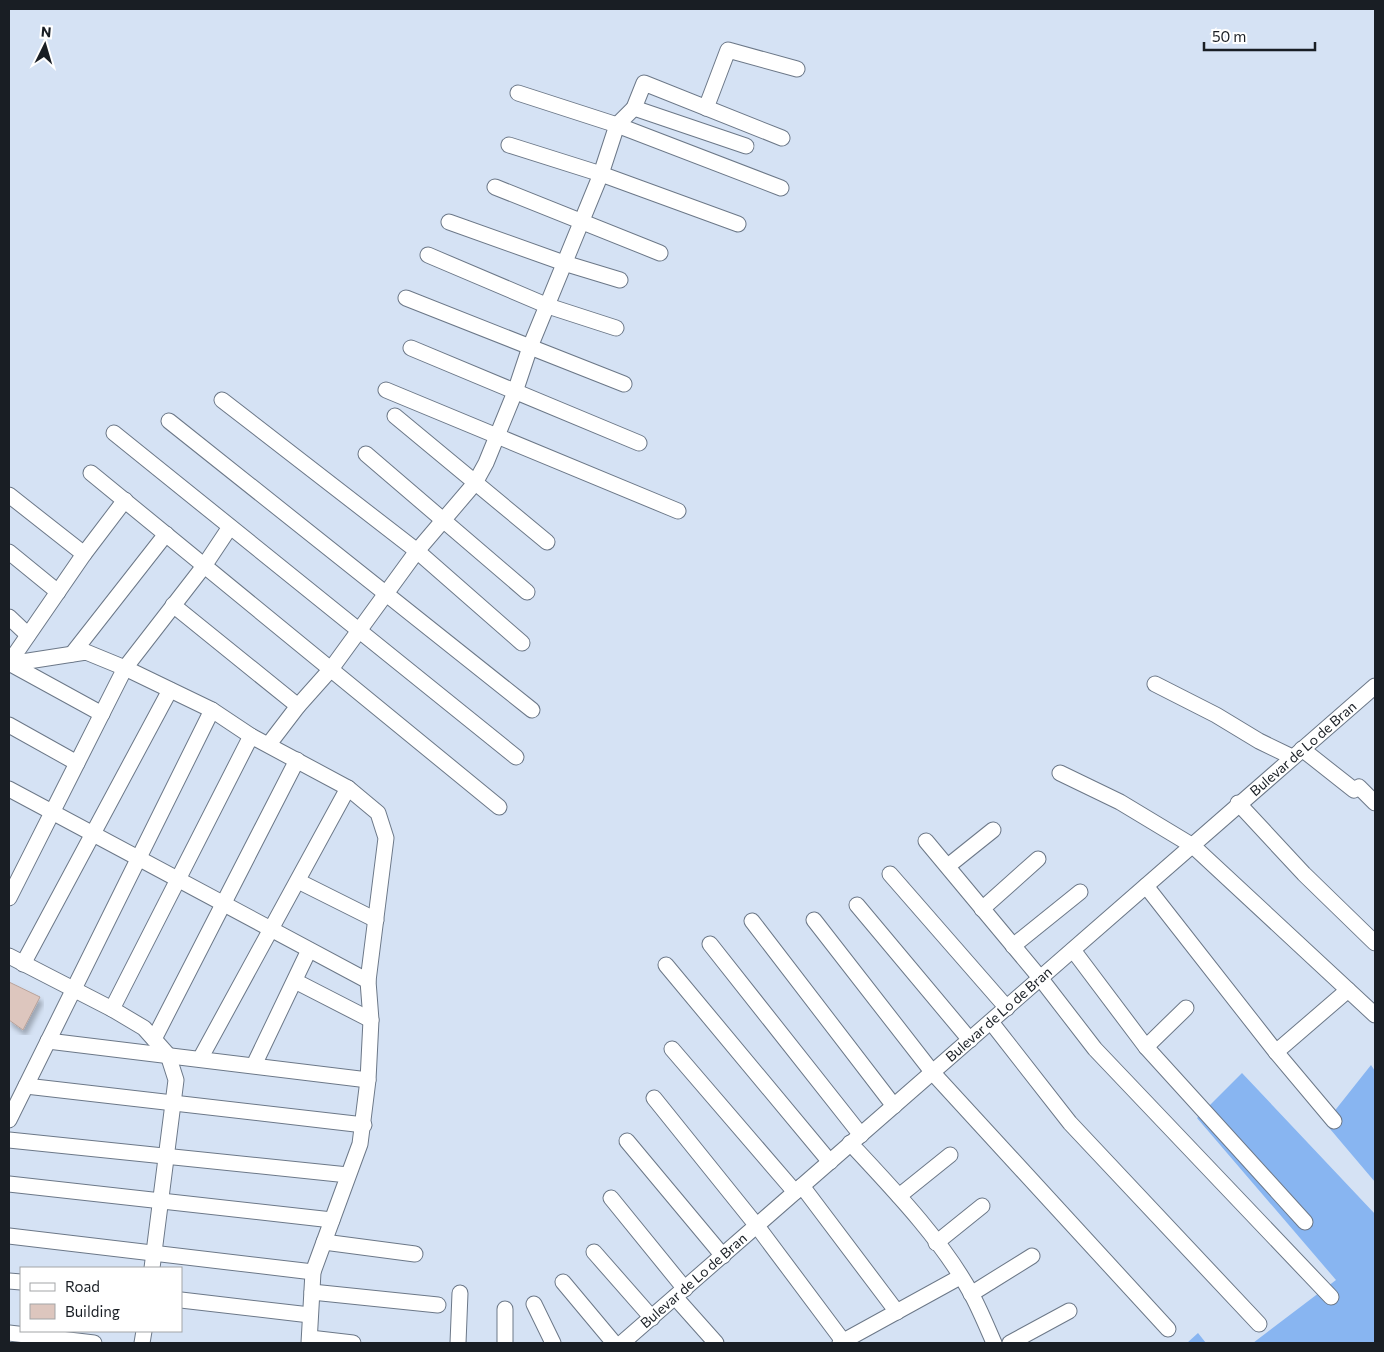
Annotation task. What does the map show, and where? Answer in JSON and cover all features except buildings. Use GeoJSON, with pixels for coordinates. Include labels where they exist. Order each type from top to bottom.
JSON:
{"type":"FeatureCollection","features":[{"type":"Feature","properties":{"kind":"street"},"geometry":{"type":"LineString","coordinates":[[706,108],[728,50],[797,69]]}},
{"type":"Feature","properties":{"kind":"street"},"geometry":{"type":"LineString","coordinates":[[269,744],[298,706],[331,669],[417,551],[475,483],[486,464],[516,392],[530,347],[601,174],[617,125],[634,108],[644,84],[782,138]]}},
{"type":"Feature","properties":{"kind":"street"},"geometry":{"type":"LineString","coordinates":[[518,93],[617,125],[781,188]]}},
{"type":"Feature","properties":{"kind":"street"},"geometry":{"type":"LineString","coordinates":[[634,108],[746,146]]}},
{"type":"Feature","properties":{"kind":"street"},"geometry":{"type":"LineString","coordinates":[[509,145],[601,174],[738,224]]}},
{"type":"Feature","properties":{"kind":"street"},"geometry":{"type":"LineString","coordinates":[[494,187],[660,253]]}},
{"type":"Feature","properties":{"kind":"street"},"geometry":{"type":"LineString","coordinates":[[449,222],[564,263],[620,280]]}},
{"type":"Feature","properties":{"kind":"street"},"geometry":{"type":"LineString","coordinates":[[428,255],[548,306],[616,328]]}},
{"type":"Feature","properties":{"kind":"street"},"geometry":{"type":"LineString","coordinates":[[406,298],[624,384]]}},
{"type":"Feature","properties":{"kind":"street"},"geometry":{"type":"LineString","coordinates":[[411,348],[639,443]]}},
{"type":"Feature","properties":{"kind":"street"},"geometry":{"type":"LineString","coordinates":[[386,390],[678,511]]}},
{"type":"Feature","properties":{"kind":"street"},"geometry":{"type":"LineString","coordinates":[[222,400],[417,551],[522,643]]}},
{"type":"Feature","properties":{"kind":"street"},"geometry":{"type":"LineString","coordinates":[[395,416],[547,542]]}},
{"type":"Feature","properties":{"kind":"street"},"geometry":{"type":"LineString","coordinates":[[169,421],[387,592],[532,710]]}},
{"type":"Feature","properties":{"kind":"street"},"geometry":{"type":"LineString","coordinates":[[114,433],[516,757]]}},
{"type":"Feature","properties":{"kind":"street"},"geometry":{"type":"LineString","coordinates":[[366,454],[527,592]]}},
{"type":"Feature","properties":{"kind":"street"},"geometry":{"type":"LineString","coordinates":[[91,473],[500,807]]}},
{"type":"Feature","properties":{"kind":"street"},"geometry":{"type":"LineString","coordinates":[[9,496],[84,554]]}},
{"type":"Feature","properties":{"kind":"street"},"geometry":{"type":"LineString","coordinates":[[9,664],[84,554],[125,500]]}},
{"type":"Feature","properties":{"kind":"street"},"geometry":{"type":"LineString","coordinates":[[9,898],[125,668],[204,566],[230,527]]}},
{"type":"Feature","properties":{"kind":"street"},"geometry":{"type":"LineString","coordinates":[[72,654],[166,534]]}},
{"type":"Feature","properties":{"kind":"street"},"geometry":{"type":"LineString","coordinates":[[9,552],[58,592]]}},
{"type":"Feature","properties":{"kind":"street"},"geometry":{"type":"LineString","coordinates":[[173,605],[298,706]]}},
{"type":"Feature","properties":{"kind":"street"},"geometry":{"type":"LineString","coordinates":[[9,617],[28,635]]}},
{"type":"Feature","properties":{"kind":"street"},"geometry":{"type":"LineString","coordinates":[[9,664],[86,652],[125,668],[212,710],[251,736],[348,788],[378,814],[386,838],[368,981],[370,1020],[364,1125],[313,1272],[310,1315],[309,1341],[353,1343]]}},
{"type":"Feature","properties":{"kind":"street"},"geometry":{"type":"LineString","coordinates":[[9,664],[102,714]]}},
{"type":"Feature","properties":{"kind":"street"},"geometry":{"type":"LineString","coordinates":[[1155,684],[1216,715],[1259,741],[1297,753],[1354,790],[1359,787],[1375,803]]}},
{"type":"Feature","properties":{"kind":"street","name":"Bulevar de Lo de Bran"},"geometry":{"type":"LineString","coordinates":[[622,1343],[1375,686]]}},
{"type":"Feature","properties":{"kind":"street"},"geometry":{"type":"LineString","coordinates":[[23,964],[170,690]]}},
{"type":"Feature","properties":{"kind":"street"},"geometry":{"type":"LineString","coordinates":[[9,1120],[212,710]]}},
{"type":"Feature","properties":{"kind":"street"},"geometry":{"type":"LineString","coordinates":[[9,725],[77,763]]}},
{"type":"Feature","properties":{"kind":"street"},"geometry":{"type":"LineString","coordinates":[[112,1009],[251,736]]}},
{"type":"Feature","properties":{"kind":"street"},"geometry":{"type":"LineString","coordinates":[[154,1040],[297,760]]}},
{"type":"Feature","properties":{"kind":"street"},"geometry":{"type":"LineString","coordinates":[[1060,773],[1120,802],[1193,846],[1375,1015]]}},
{"type":"Feature","properties":{"kind":"street"},"geometry":{"type":"LineString","coordinates":[[200,1059],[348,788]]}},
{"type":"Feature","properties":{"kind":"street"},"geometry":{"type":"LineString","coordinates":[[9,790],[368,981]]}},
{"type":"Feature","properties":{"kind":"street"},"geometry":{"type":"LineString","coordinates":[[1238,804],[1304,874],[1375,943]]}},
{"type":"Feature","properties":{"kind":"street"},"geometry":{"type":"LineString","coordinates":[[948,866],[993,830]]}},
{"type":"Feature","properties":{"kind":"street"},"geometry":{"type":"LineString","coordinates":[[926,841],[1041,978],[1096,1049],[1331,1297]]}},
{"type":"Feature","properties":{"kind":"street"},"geometry":{"type":"LineString","coordinates":[[982,909],[1038,859]]}},
{"type":"Feature","properties":{"kind":"street"},"geometry":{"type":"LineString","coordinates":[[890,874],[1007,1008]]}},
{"type":"Feature","properties":{"kind":"street"},"geometry":{"type":"LineString","coordinates":[[298,881],[376,920]]}},
{"type":"Feature","properties":{"kind":"street"},"geometry":{"type":"LineString","coordinates":[[1146,886],[1276,1052],[1334,1121]]}},
{"type":"Feature","properties":{"kind":"street"},"geometry":{"type":"LineString","coordinates":[[1014,946],[1080,892]]}},
{"type":"Feature","properties":{"kind":"street"},"geometry":{"type":"LineString","coordinates":[[857,905],[970,1040]]}},
{"type":"Feature","properties":{"kind":"street"},"geometry":{"type":"LineString","coordinates":[[752,920],[894,1106]]}},
{"type":"Feature","properties":{"kind":"street"},"geometry":{"type":"LineString","coordinates":[[814,920],[933,1073],[1168,1329]]}},
{"type":"Feature","properties":{"kind":"street"},"geometry":{"type":"LineString","coordinates":[[710,944],[899,1196],[936,1242],[971,1294],[994,1343]]}},
{"type":"Feature","properties":{"kind":"street"},"geometry":{"type":"LineString","coordinates":[[254,1065],[309,950]]}},
{"type":"Feature","properties":{"kind":"street"},"geometry":{"type":"LineString","coordinates":[[1073,950],[1146,1047],[1305,1222]]}},
{"type":"Feature","properties":{"kind":"street"},"geometry":{"type":"LineString","coordinates":[[9,956],[112,1009],[144,1028],[168,1055],[176,1080],[153,1261]]}},
{"type":"Feature","properties":{"kind":"street"},"geometry":{"type":"LineString","coordinates":[[666,965],[830,1162]]}},
{"type":"Feature","properties":{"kind":"street"},"geometry":{"type":"LineString","coordinates":[[295,981],[370,1020]]}},
{"type":"Feature","properties":{"kind":"street"},"geometry":{"type":"LineString","coordinates":[[1276,1052],[1348,990]]}},
{"type":"Feature","properties":{"kind":"street"},"geometry":{"type":"LineString","coordinates":[[1146,1047],[1186,1008]]}},
{"type":"Feature","properties":{"kind":"street"},"geometry":{"type":"LineString","coordinates":[[992,1022],[1070,1123],[1259,1324]]}},
{"type":"Feature","properties":{"kind":"street"},"geometry":{"type":"LineString","coordinates":[[48,1041],[368,1080]]}},
{"type":"Feature","properties":{"kind":"street"},"geometry":{"type":"LineString","coordinates":[[672,1049],[799,1189],[896,1312]]}},
{"type":"Feature","properties":{"kind":"street"},"geometry":{"type":"LineString","coordinates":[[26,1086],[364,1125]]}},
{"type":"Feature","properties":{"kind":"street"},"geometry":{"type":"LineString","coordinates":[[654,1098],[757,1226],[842,1342],[960,1277]]}},
{"type":"Feature","properties":{"kind":"street"},"geometry":{"type":"LineString","coordinates":[[9,1140],[348,1175]]}},
{"type":"Feature","properties":{"kind":"street"},"geometry":{"type":"LineString","coordinates":[[627,1141],[723,1256]]}},
{"type":"Feature","properties":{"kind":"street"},"geometry":{"type":"LineString","coordinates":[[899,1196],[950,1155]]}},
{"type":"Feature","properties":{"kind":"street"},"geometry":{"type":"LineString","coordinates":[[9,1184],[332,1220]]}},
{"type":"Feature","properties":{"kind":"street"},"geometry":{"type":"LineString","coordinates":[[611,1198],[716,1343]]}},
{"type":"Feature","properties":{"kind":"street"},"geometry":{"type":"LineString","coordinates":[[936,1242],[982,1206]]}},
{"type":"Feature","properties":{"kind":"street"},"geometry":{"type":"LineString","coordinates":[[9,1236],[153,1261],[313,1272]]}},
{"type":"Feature","properties":{"kind":"street"},"geometry":{"type":"LineString","coordinates":[[324,1242],[415,1254]]}},
{"type":"Feature","properties":{"kind":"street"},"geometry":{"type":"LineString","coordinates":[[594,1252],[652,1318]]}},
{"type":"Feature","properties":{"kind":"street"},"geometry":{"type":"LineString","coordinates":[[971,1294],[1032,1256]]}},
{"type":"Feature","properties":{"kind":"street"},"geometry":{"type":"LineString","coordinates":[[563,1282],[614,1343]]}},
{"type":"Feature","properties":{"kind":"street"},"geometry":{"type":"LineString","coordinates":[[312,1292],[438,1305]]}},
{"type":"Feature","properties":{"kind":"street"},"geometry":{"type":"LineString","coordinates":[[458,1343],[460,1293]]}},
{"type":"Feature","properties":{"kind":"street"},"geometry":{"type":"LineString","coordinates":[[182,1300],[310,1315]]}},
{"type":"Feature","properties":{"kind":"street"},"geometry":{"type":"LineString","coordinates":[[534,1304],[553,1343]]}},
{"type":"Feature","properties":{"kind":"street"},"geometry":{"type":"LineString","coordinates":[[505,1309],[505,1343]]}},
{"type":"Feature","properties":{"kind":"street"},"geometry":{"type":"LineString","coordinates":[[1010,1343],[1069,1311]]}},
{"type":"Feature","properties":{"kind":"street"},"geometry":{"type":"LineString","coordinates":[[9,1333],[94,1343]]}},
{"type":"Feature","properties":{"kind":"shaded area"},"geometry":{"type":"Polygon","coordinates":[[[1371,1065],[1375,1071],[1375,1182],[1325,1123],[1371,1065]]]}},
{"type":"Feature","properties":{"kind":"shaded area"},"geometry":{"type":"Polygon","coordinates":[[[1242,1073],[1375,1214],[1375,1343],[1253,1343],[1336,1280],[1197,1118],[1242,1073]]]}},
{"type":"Feature","properties":{"kind":"shaded area"},"geometry":{"type":"Polygon","coordinates":[[[1198,1333],[1206,1343],[1187,1343],[1198,1333]]]}}]}
